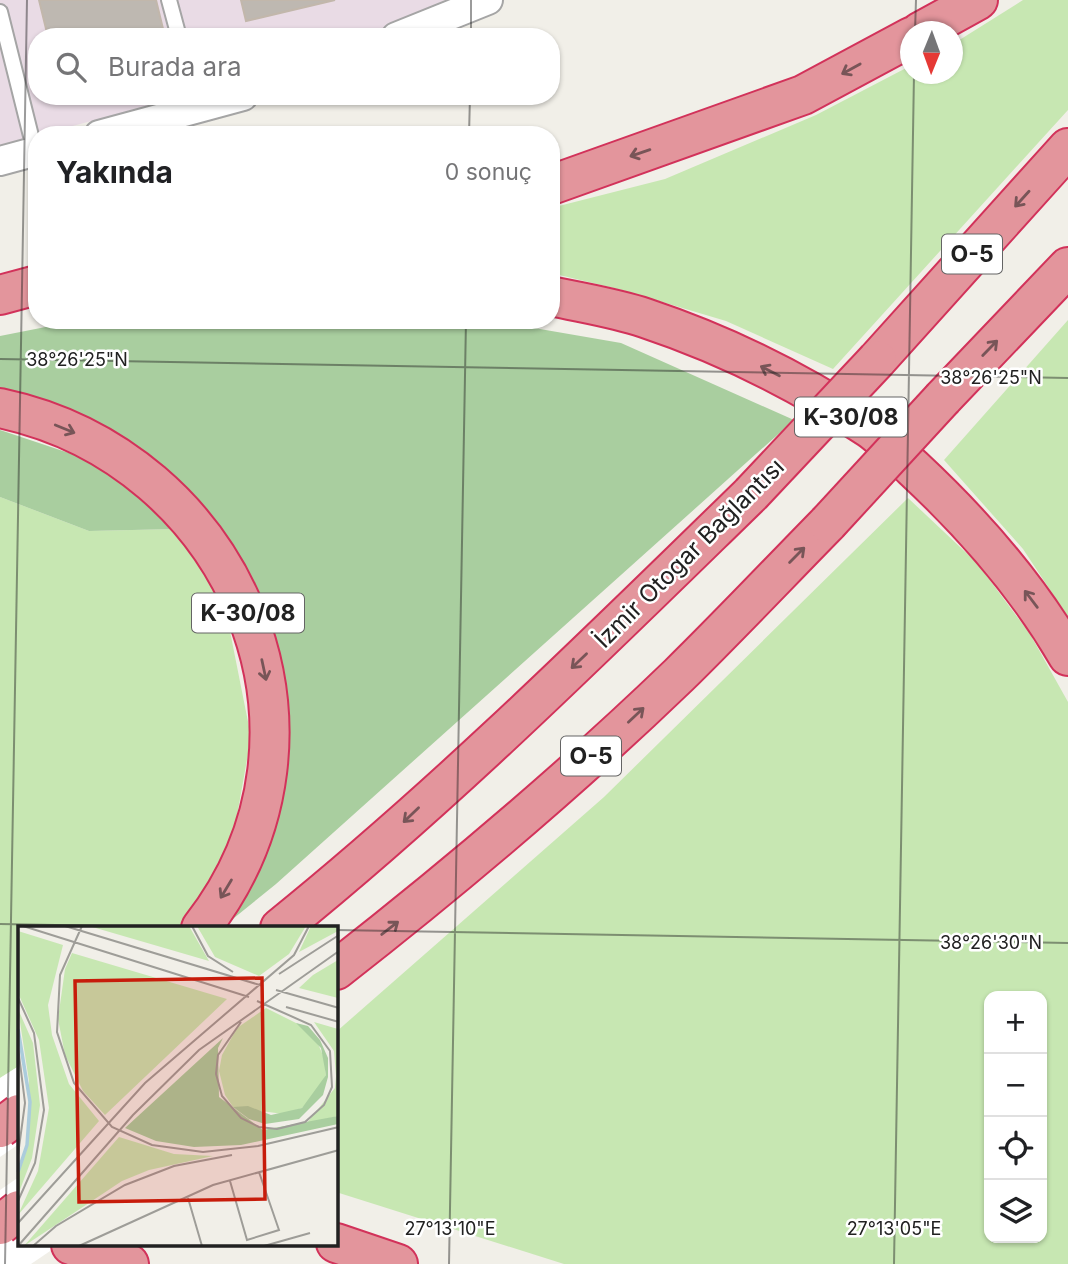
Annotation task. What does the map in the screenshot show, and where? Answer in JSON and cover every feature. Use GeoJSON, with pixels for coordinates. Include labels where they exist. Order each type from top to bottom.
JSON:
{"type":"FeatureCollection","features":[{"type":"Feature","properties":{"kind":"highway"},"geometry":{"type":"LineString","coordinates":[[940,21],[978,0]]}},
{"type":"Feature","properties":{"kind":"highway"},"geometry":{"type":"LineString","coordinates":[[560,182],[803,96],[900,43]]}},
{"type":"Feature","properties":{"kind":"highway","name":"İzmir Otogar Bağlantısı"},"geometry":{"type":"LineString","coordinates":[[282,926],[366,858],[527,710],[751,494],[877,360],[1068,148]]}},
{"type":"Feature","properties":{"kind":"highway","name":"O-5"},"geometry":{"type":"LineString","coordinates":[[338,968],[445,884],[570,775],[678,675],[828,523],[1068,267]]}},
{"type":"Feature","properties":{"kind":"highway"},"geometry":{"type":"LineString","coordinates":[[0,295],[28,287]]}},
{"type":"Feature","properties":{"kind":"highway","name":"K-30/08"},"geometry":{"type":"LineString","coordinates":[[560,298],[643,317],[726,348],[797,385],[871,429],[948,500],[1007,567],[1047,620],[1068,656]]}},
{"type":"Feature","properties":{"kind":"highway"},"geometry":{"type":"LineString","coordinates":[[0,312],[28,306]]}},
{"type":"Feature","properties":{"kind":"highway","name":"K-30/08"},"geometry":{"type":"LineString","coordinates":[[0,408],[29,414],[84,437],[132,467],[169,500],[206,543],[240,593],[257,635],[266,678],[270,718],[268,773],[254,829],[231,883],[202,926]]}},
{"type":"Feature","properties":{"kind":"highway"},"geometry":{"type":"LineString","coordinates":[[0,1128],[18,1115]]}},
{"type":"Feature","properties":{"kind":"highway"},"geometry":{"type":"LineString","coordinates":[[0,1118],[18,1126]]}},
{"type":"Feature","properties":{"kind":"highway"},"geometry":{"type":"LineString","coordinates":[[0,1137],[18,1143]]}},
{"type":"Feature","properties":{"kind":"highway"},"geometry":{"type":"LineString","coordinates":[[0,1225],[18,1211]]}},
{"type":"Feature","properties":{"kind":"highway"},"geometry":{"type":"LineString","coordinates":[[0,1225],[18,1228]]}},
{"type":"Feature","properties":{"kind":"highway"},"geometry":{"type":"LineString","coordinates":[[0,1225],[18,1236]]}},
{"type":"Feature","properties":{"kind":"highway"},"geometry":{"type":"LineString","coordinates":[[338,1244],[398,1264]]}},
{"type":"Feature","properties":{"kind":"highway"},"geometry":{"type":"LineString","coordinates":[[40,1246],[82,1264]]}},
{"type":"Feature","properties":{"kind":"highway"},"geometry":{"type":"LineString","coordinates":[[74,1246],[129,1264]]}},
{"type":"Feature","properties":{"kind":"street"},"geometry":{"type":"LineString","coordinates":[[410,28],[442,8],[488,0]]}},
{"type":"Feature","properties":{"kind":"street"},"geometry":{"type":"LineString","coordinates":[[126,126],[188,105]]}},
{"type":"Feature","properties":{"kind":"street"},"geometry":{"type":"LineString","coordinates":[[0,161],[28,154]]}},
{"type":"Feature","properties":{"kind":"lane"},"geometry":{"type":"LineString","coordinates":[[169,0],[177,28]]}},
{"type":"Feature","properties":{"kind":"lane"},"geometry":{"type":"LineString","coordinates":[[0,12],[29,126]]}},
{"type":"Feature","properties":{"kind":"shaded area"},"geometry":{"type":"Polygon","coordinates":[[[0,0],[445,0],[384,28],[28,28],[28,105],[153,105],[73,126],[28,126],[28,138],[0,145],[0,0]]]}},
{"type":"Feature","properties":{"kind":"green space"},"geometry":{"type":"Polygon","coordinates":[[[1023,0],[1068,0],[1068,110],[833,369],[726,321],[622,290],[560,275],[560,206],[665,179],[816,115],[900,71],[900,84],[963,84],[963,38],[1023,0]]]}},
{"type":"Feature","properties":{"kind":"green space"},"geometry":{"type":"Polygon","coordinates":[[[1068,320],[1068,617],[1023,549],[944,460],[1068,320]]]}},
{"type":"Feature","properties":{"kind":"green space"},"geometry":{"type":"Polygon","coordinates":[[[35,329],[539,329],[621,343],[794,420],[276,884],[229,922],[254,867],[272,638],[254,585],[218,533],[0,394],[0,336],[35,329]]]}},
{"type":"Feature","properties":{"kind":"green space"},"geometry":{"type":"Polygon","coordinates":[[[0,430],[87,459],[165,517],[175,529],[89,531],[0,497],[0,430]]]}},
{"type":"Feature","properties":{"kind":"green space"},"geometry":{"type":"Polygon","coordinates":[[[0,497],[89,531],[175,529],[223,596],[251,737],[235,827],[208,898],[187,926],[18,926],[18,1067],[0,1078],[0,497]]]}},
{"type":"Feature","properties":{"kind":"green space"},"geometry":{"type":"Polygon","coordinates":[[[908,498],[977,563],[1030,634],[1068,702],[1068,1264],[564,1264],[338,1193],[338,1030],[604,797],[908,498]]]}},
{"type":"Feature","properties":{"kind":"pier"},"geometry":{"type":"Polygon","coordinates":[[[18,1067],[18,1145],[0,1157],[0,1078],[18,1067]]]}},
{"type":"Feature","properties":{"kind":"pier"},"geometry":{"type":"Polygon","coordinates":[[[18,1178],[18,1246],[58,1246],[31,1264],[0,1264],[0,1190],[18,1178]]]}},
{"type":"Feature","properties":{"kind":"building"},"geometry":{"type":"Polygon","coordinates":[[[39,0],[156,0],[163,28],[46,28],[39,0]]]}},
{"type":"Feature","properties":{"kind":"building"},"geometry":{"type":"Polygon","coordinates":[[[241,0],[335,0],[246,21],[241,0]]]}}]}
